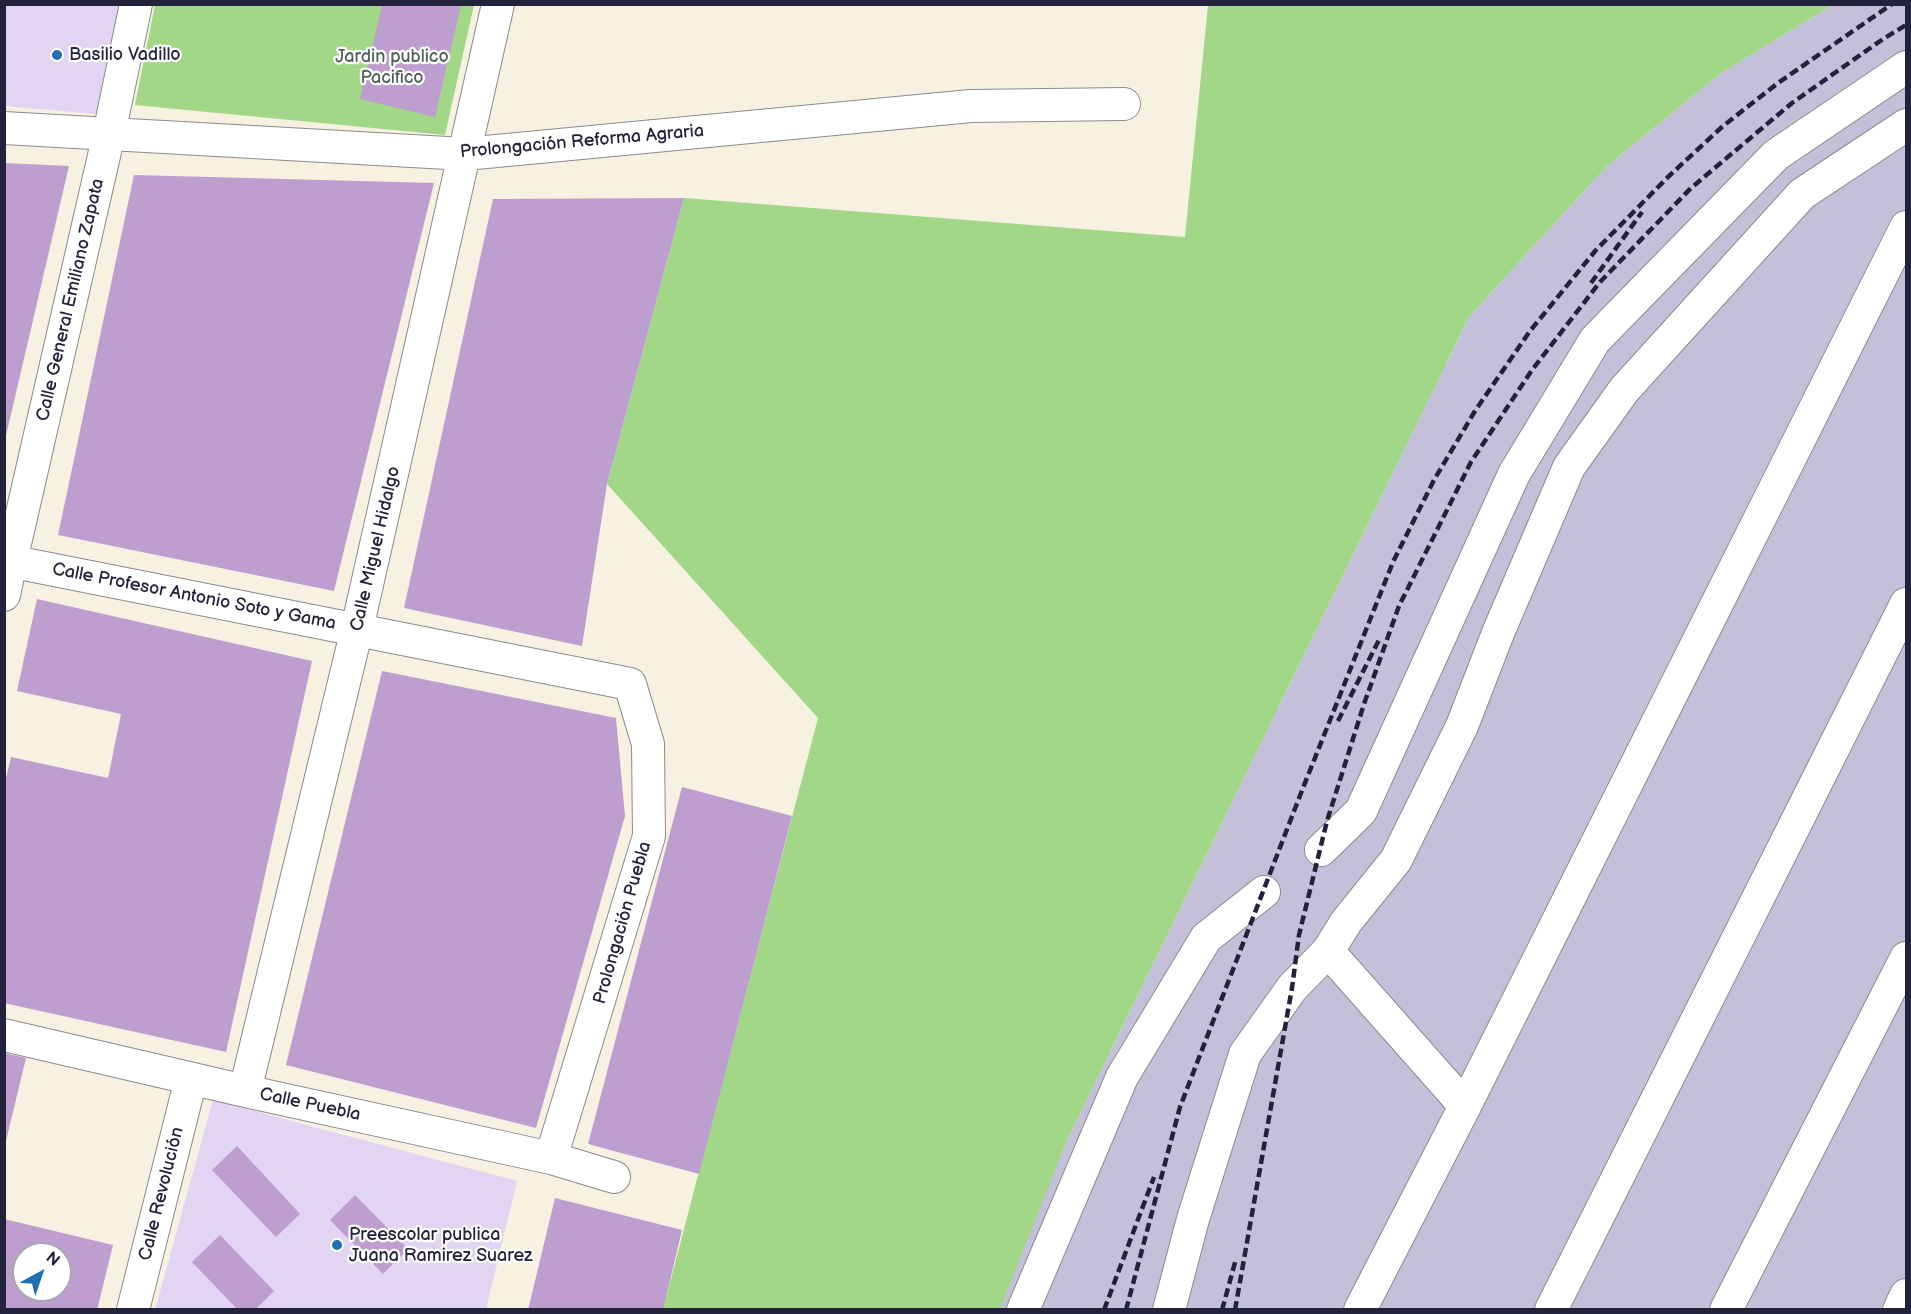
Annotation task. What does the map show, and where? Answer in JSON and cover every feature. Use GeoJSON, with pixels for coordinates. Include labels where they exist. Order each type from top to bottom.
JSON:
{"type":"FeatureCollection","features":[{"type":"Feature","properties":{"kind":"street","name":"Calle General Emiliano Zapata"},"geometry":{"type":"LineString","coordinates":[[4,595],[8,560],[109,134],[136,4]]}},
{"type":"Feature","properties":{"kind":"street","name":"Calle Miguel Hidalgo"},"geometry":{"type":"LineString","coordinates":[[245,1091],[357,629],[498,4]]}},
{"type":"Feature","properties":{"kind":"street"},"geometry":{"type":"LineString","coordinates":[[1321,850],[1361,811],[1514,474],[1595,340],[1776,156],[1906,67]]}},
{"type":"Feature","properties":{"kind":"street","name":"Prolongación Reforma Agraria"},"geometry":{"type":"LineString","coordinates":[[4,128],[465,154],[971,106],[1124,104]]}},
{"type":"Feature","properties":{"kind":"street"},"geometry":{"type":"LineString","coordinates":[[1169,1310],[1193,1219],[1245,1054],[1292,988],[1328,951],[1346,922],[1396,860],[1462,726],[1498,633],[1569,467],[1624,390],[1802,194],[1906,125]]}},
{"type":"Feature","properties":{"kind":"street"},"geometry":{"type":"LineString","coordinates":[[1360,1310],[1465,1106],[1906,227]]}},
{"type":"Feature","properties":{"kind":"street","name":"Calle Profesor Antonio Soto y Gama"},"geometry":{"type":"LineString","coordinates":[[8,560],[630,684]]}},
{"type":"Feature","properties":{"kind":"street"},"geometry":{"type":"LineString","coordinates":[[1551,1310],[1906,604]]}},
{"type":"Feature","properties":{"kind":"street","name":"Prolongación Puebla"},"geometry":{"type":"LineString","coordinates":[[551,1158],[649,836],[648,744],[630,684]]}},
{"type":"Feature","properties":{"kind":"street"},"geometry":{"type":"LineString","coordinates":[[1023,1310],[1122,1077],[1206,938],[1264,892]]}},
{"type":"Feature","properties":{"kind":"street"},"geometry":{"type":"LineString","coordinates":[[1328,951],[1465,1106]]}},
{"type":"Feature","properties":{"kind":"street"},"geometry":{"type":"LineString","coordinates":[[1726,1310],[1906,958]]}},
{"type":"Feature","properties":{"kind":"street","name":"Calle Puebla"},"geometry":{"type":"LineString","coordinates":[[4,1035],[191,1079],[551,1158],[614,1177]]}},
{"type":"Feature","properties":{"kind":"street","name":"Calle Revolución"},"geometry":{"type":"LineString","coordinates":[[134,1310],[191,1079]]}},
{"type":"Feature","properties":{"kind":"street"},"geometry":{"type":"LineString","coordinates":[[1899,1310],[1906,1295]]}},
{"type":"Feature","properties":{"kind":"shaded area","name":"Basilio Vadillo"},"geometry":{"type":"Polygon","coordinates":[[[4,5],[120,5],[96,114],[5,106],[4,5]]]}},
{"type":"Feature","properties":{"kind":"shaded area"},"geometry":{"type":"Polygon","coordinates":[[[1832,5],[1906,5],[1906,1309],[997,1310],[1067,1140],[1469,317],[1607,166],[1720,74],[1832,5]]]}},
{"type":"Feature","properties":{"kind":"shaded area","name":"Preescolar publica Juana Ramirez Suarez"},"geometry":{"type":"Polygon","coordinates":[[[213,1100],[517,1181],[486,1309],[155,1310],[213,1100]]]}},
{"type":"Feature","properties":{"kind":"green space","name":"Jardin publico Pacifico"},"geometry":{"type":"Polygon","coordinates":[[[155,5],[474,5],[445,135],[135,105],[155,5]]]}},
{"type":"Feature","properties":{"kind":"green space"},"geometry":{"type":"Polygon","coordinates":[[[1208,5],[1832,5],[1720,74],[1607,166],[1469,317],[1067,1140],[1000,1309],[663,1309],[818,718],[607,484],[684,198],[1185,237],[1208,5]]]}},
{"type":"Feature","properties":{"kind":"building"},"geometry":{"type":"Polygon","coordinates":[[[382,5],[461,5],[435,117],[360,99],[382,5]]]}},
{"type":"Feature","properties":{"kind":"building"},"geometry":{"type":"Polygon","coordinates":[[[4,163],[69,166],[5,440],[4,439],[4,163]]]}},
{"type":"Feature","properties":{"kind":"building"},"geometry":{"type":"Polygon","coordinates":[[[134,175],[434,183],[334,591],[58,535],[134,175]]]}},
{"type":"Feature","properties":{"kind":"building"},"geometry":{"type":"Polygon","coordinates":[[[684,198],[607,484],[582,646],[404,608],[493,199],[684,198]]]}},
{"type":"Feature","properties":{"kind":"building"},"geometry":{"type":"Polygon","coordinates":[[[37,599],[312,661],[226,1052],[4,1003],[4,786],[11,757],[108,778],[121,714],[17,691],[37,599]]]}},
{"type":"Feature","properties":{"kind":"building"},"geometry":{"type":"Polygon","coordinates":[[[382,671],[616,718],[625,816],[536,1128],[286,1065],[382,671]]]}},
{"type":"Feature","properties":{"kind":"building"},"geometry":{"type":"Polygon","coordinates":[[[682,787],[792,816],[699,1174],[588,1144],[682,787]]]}},
{"type":"Feature","properties":{"kind":"building"},"geometry":{"type":"Polygon","coordinates":[[[4,1053],[26,1058],[5,1145],[4,1145],[4,1053]]]}},
{"type":"Feature","properties":{"kind":"building"},"geometry":{"type":"Polygon","coordinates":[[[237,1146],[300,1214],[276,1237],[212,1170],[237,1146]]]}},
{"type":"Feature","properties":{"kind":"building"},"geometry":{"type":"Polygon","coordinates":[[[355,1195],[408,1249],[383,1274],[330,1220],[355,1195]]]}},
{"type":"Feature","properties":{"kind":"building"},"geometry":{"type":"Polygon","coordinates":[[[555,1198],[682,1230],[663,1310],[528,1310],[555,1198]]]}},
{"type":"Feature","properties":{"kind":"building"},"geometry":{"type":"Polygon","coordinates":[[[4,1219],[113,1245],[97,1310],[4,1310],[4,1219]]]}},
{"type":"Feature","properties":{"kind":"building"},"geometry":{"type":"Polygon","coordinates":[[[220,1235],[274,1291],[255,1310],[238,1310],[192,1262],[220,1235]]]}},
{"type":"Feature","properties":{"kind":"railway"},"geometry":{"type":"LineString","coordinates":[[1126,1310],[1180,1107],[1393,562],[1434,480],[1475,411],[1530,331],[1596,250],[1669,176],[1723,126],[1778,83],[1892,4]]}},
{"type":"Feature","properties":{"kind":"railway"},"geometry":{"type":"LineString","coordinates":[[1235,1310],[1292,988],[1299,935],[1327,821],[1364,704],[1399,606],[1471,462],[1532,370],[1600,282],[1691,188],[1792,103],[1906,25]]}},
{"type":"Feature","properties":{"kind":"railway"},"geometry":{"type":"LineString","coordinates":[[1591,283],[1642,212]]}},
{"type":"Feature","properties":{"kind":"railway"},"geometry":{"type":"LineString","coordinates":[[1338,721],[1380,638]]}},
{"type":"Feature","properties":{"kind":"railway"},"geometry":{"type":"LineString","coordinates":[[1104,1310],[1154,1177]]}},
{"type":"Feature","properties":{"kind":"railway"},"geometry":{"type":"LineString","coordinates":[[1222,1310],[1236,1259]]}},
{"type":"Feature","properties":{"kind":"place","name":"Basilio Vadillo"},"geometry":{"type":"Point","coordinates":[57,55]}},
{"type":"Feature","properties":{"kind":"place","name":"Preescolar publica Juana Ramirez Suarez"},"geometry":{"type":"Point","coordinates":[337,1245]}}]}
